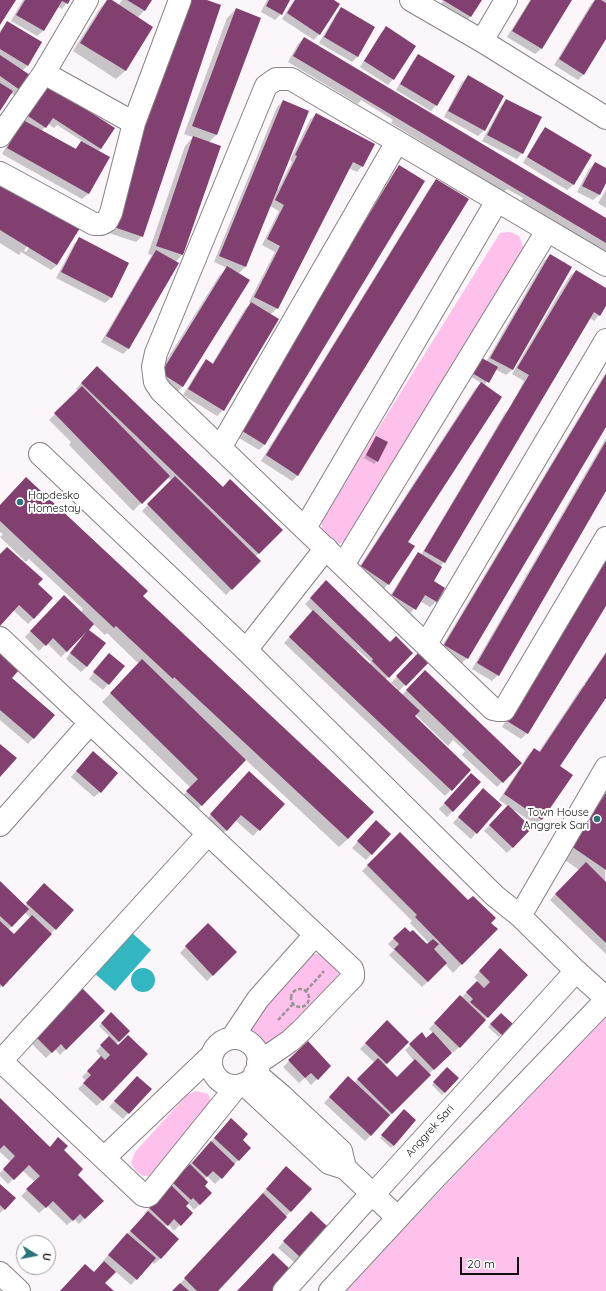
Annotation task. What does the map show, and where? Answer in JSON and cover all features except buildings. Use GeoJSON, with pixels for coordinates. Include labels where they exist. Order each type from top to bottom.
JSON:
{"type":"FeatureCollection","features":[{"type":"Feature","properties":{"kind":"street"},"geometry":{"type":"LineString","coordinates":[[0,136],[44,73],[87,0]]}},
{"type":"Feature","properties":{"kind":"street"},"geometry":{"type":"LineString","coordinates":[[0,173],[94,224],[101,224],[107,221],[111,213],[134,123],[180,0]]}},
{"type":"Feature","properties":{"kind":"street"},"geometry":{"type":"LineString","coordinates":[[411,0],[604,111]]}},
{"type":"Feature","properties":{"kind":"street"},"geometry":{"type":"LineString","coordinates":[[482,41],[506,0]]}},
{"type":"Feature","properties":{"kind":"street"},"geometry":{"type":"LineString","coordinates":[[44,73],[134,123]]}},
{"type":"Feature","properties":{"kind":"street"},"geometry":{"type":"LineString","coordinates":[[606,266],[291,79],[276,79],[266,86],[156,352],[153,367],[155,382],[161,391],[493,709],[504,710],[606,538]]}},
{"type":"Feature","properties":{"kind":"street"},"geometry":{"type":"LineString","coordinates":[[220,448],[397,142]]}},
{"type":"Feature","properties":{"kind":"street"},"geometry":{"type":"LineString","coordinates":[[305,528],[497,201]]}},
{"type":"Feature","properties":{"kind":"street"},"geometry":{"type":"LineString","coordinates":[[343,565],[547,230]]}},
{"type":"Feature","properties":{"kind":"street"},"geometry":{"type":"LineString","coordinates":[[426,644],[606,340]]}},
{"type":"Feature","properties":{"kind":"street"},"geometry":{"type":"LineString","coordinates":[[40,454],[246,650],[495,896],[520,916],[606,999],[330,1291]]}},
{"type":"Feature","properties":{"kind":"street"},"geometry":{"type":"LineString","coordinates":[[246,650],[326,548]]}},
{"type":"Feature","properties":{"kind":"street"},"geometry":{"type":"LineString","coordinates":[[0,638],[352,969],[354,973],[353,977],[290,1041],[249,1076],[149,1195],[143,1195],[0,1060],[208,834]]}},
{"type":"Feature","properties":{"kind":"street"},"geometry":{"type":"LineString","coordinates":[[0,825],[90,723]]}},
{"type":"Feature","properties":{"kind":"street"},"geometry":{"type":"LineString","coordinates":[[520,916],[606,768]]}},
{"type":"Feature","properties":{"kind":"street"},"geometry":{"type":"LineString","coordinates":[[232,1038],[258,1000],[316,935]]}},
{"type":"Feature","properties":{"kind":"street","name":"Anggrek Sari"},"geometry":{"type":"LineString","coordinates":[[284,1291],[576,971]]}},
{"type":"Feature","properties":{"kind":"street"},"geometry":{"type":"LineString","coordinates":[[104,1158],[212,1055],[215,1049],[225,1040],[232,1038],[238,1039],[250,1044],[255,1050],[249,1076]]}},
{"type":"Feature","properties":{"kind":"street"},"geometry":{"type":"LineString","coordinates":[[212,1055],[212,1069],[214,1075],[224,1084],[249,1076],[282,1096],[341,1152],[346,1168],[398,1218]]}},
{"type":"Feature","properties":{"kind":"street"},"geometry":{"type":"LineString","coordinates":[[0,1273],[20,1291]]}},
{"type":"Feature","properties":{"kind":"path"},"geometry":{"type":"LineString","coordinates":[[306,991],[338,956]]}},
{"type":"Feature","properties":{"kind":"path"},"geometry":{"type":"LineString","coordinates":[[300,989],[308,993],[309,999],[307,1004],[301,1007],[293,1004],[291,996],[294,990],[300,989]]}},
{"type":"Feature","properties":{"kind":"path"},"geometry":{"type":"LineString","coordinates":[[278,1020],[293,1004]]}},
{"type":"Feature","properties":{"kind":"shaded area"},"geometry":{"type":"Polygon","coordinates":[[[510,232],[519,236],[525,251],[347,540],[337,545],[322,531],[322,519],[500,233],[510,232]]]}},
{"type":"Feature","properties":{"kind":"shaded area"},"geometry":{"type":"Polygon","coordinates":[[[313,954],[329,954],[340,964],[338,977],[281,1039],[265,1046],[256,1040],[251,1031],[255,1014],[313,954]]]}},
{"type":"Feature","properties":{"kind":"shaded area"},"geometry":{"type":"Polygon","coordinates":[[[606,1016],[606,1291],[345,1291],[606,1016]]]}},
{"type":"Feature","properties":{"kind":"shaded area"},"geometry":{"type":"Polygon","coordinates":[[[196,1091],[208,1094],[211,1101],[154,1176],[143,1176],[137,1172],[131,1163],[135,1152],[187,1095],[196,1091]]]}},
{"type":"Feature","properties":{"kind":"water"},"geometry":{"type":"Polygon","coordinates":[[[131,932],[151,950],[115,991],[94,973],[131,932]]]}},
{"type":"Feature","properties":{"kind":"water"},"geometry":{"type":"Polygon","coordinates":[[[143,968],[152,971],[155,980],[152,989],[143,992],[134,989],[131,980],[134,971],[143,968]]]}},
{"type":"Feature","properties":{"kind":"place","name":"Hapdesko Homestay"},"geometry":{"type":"Point","coordinates":[20,502]}},
{"type":"Feature","properties":{"kind":"place","name":"Town House Anggrek Sari"},"geometry":{"type":"Point","coordinates":[597,819]}}]}
